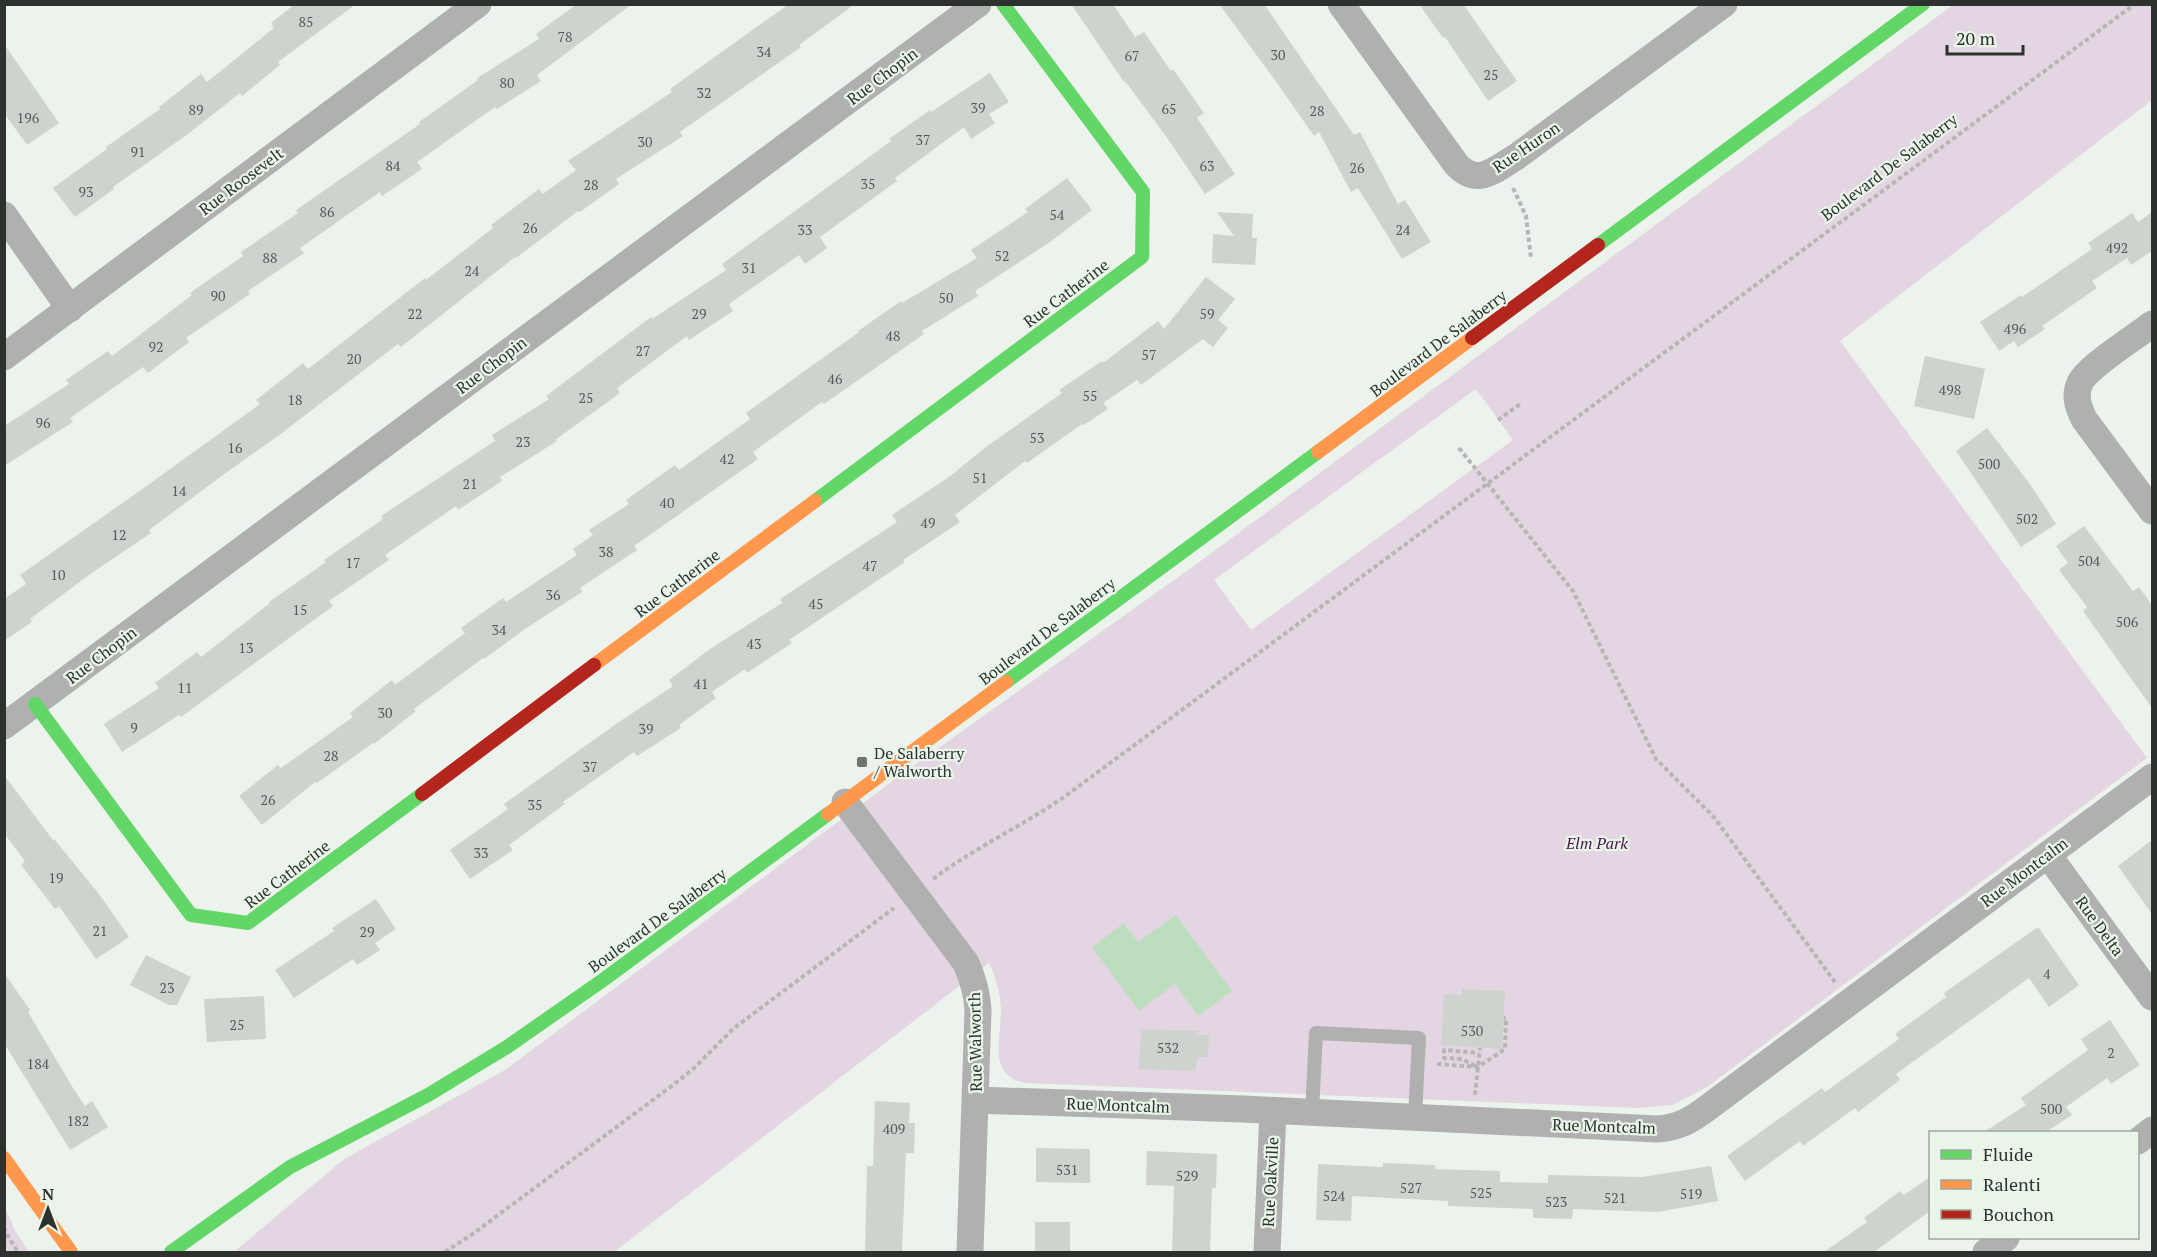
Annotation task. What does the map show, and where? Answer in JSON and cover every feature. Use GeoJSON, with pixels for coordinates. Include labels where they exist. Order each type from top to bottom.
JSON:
{"type":"FeatureCollection","features":[{"type":"Feature","properties":{"kind":"street","name":"Rue Roosevelt"},"geometry":{"type":"LineString","coordinates":[[4,357],[478,4]]}},
{"type":"Feature","properties":{"kind":"street","name":"Rue Chopin"},"geometry":{"type":"LineString","coordinates":[[4,726],[978,4]]}},
{"type":"Feature","properties":{"kind":"street","name":"Rue Catherine"},"geometry":{"type":"LineString","coordinates":[[34,704],[191,915],[248,923],[1142,257],[1143,192],[1003,4]]}},
{"type":"Feature","properties":{"kind":"street","name":"Rue Huron"},"geometry":{"type":"LineString","coordinates":[[1341,4],[1456,164],[1466,174],[1475,177],[1492,171],[1516,157],[1715,7]]}},
{"type":"Feature","properties":{"kind":"street","name":"Boulevard De Salaberry"},"geometry":{"type":"LineString","coordinates":[[171,1252],[287,1169],[338,1140],[448,1084],[519,1039],[603,980],[1923,4]]}},
{"type":"Feature","properties":{"kind":"street"},"geometry":{"type":"LineString","coordinates":[[4,215],[70,309]]}},
{"type":"Feature","properties":{"kind":"street"},"geometry":{"type":"LineString","coordinates":[[2152,324],[2090,370],[2080,382],[2077,393],[2078,406],[2084,419],[2152,511]]}},
{"type":"Feature","properties":{"kind":"street","name":"Rue Montcalm"},"geometry":{"type":"LineString","coordinates":[[976,1100],[1673,1128],[1698,1115],[2152,777]]}},
{"type":"Feature","properties":{"kind":"street","name":"Rue Walworth"},"geometry":{"type":"LineString","coordinates":[[845,802],[959,954],[974,980],[978,1010],[970,1252]]}},
{"type":"Feature","properties":{"kind":"street","name":"Rue Delta"},"geometry":{"type":"LineString","coordinates":[[2048,855],[2152,997]]}},
{"type":"Feature","properties":{"kind":"street","name":"Rue Oakville"},"geometry":{"type":"LineString","coordinates":[[1267,1252],[1274,1111]]}},
{"type":"Feature","properties":{"kind":"street"},"geometry":{"type":"LineString","coordinates":[[2139,1140],[2152,1130]]}},
{"type":"Feature","properties":{"kind":"street"},"geometry":{"type":"LineString","coordinates":[[4,1158],[71,1252]]}},
{"type":"Feature","properties":{"kind":"street"},"geometry":{"type":"LineString","coordinates":[[1986,1252],[2005,1239]]}},
{"type":"Feature","properties":{"kind":"lane"},"geometry":{"type":"LineString","coordinates":[[1312,1112],[1316,1033],[1419,1038],[1415,1117]]}},
{"type":"Feature","properties":{"kind":"path","name":"Boulevard De Salaberry"},"geometry":{"type":"LineString","coordinates":[[932,880],[976,848],[1058,802],[2135,4]]}},
{"type":"Feature","properties":{"kind":"path"},"geometry":{"type":"LineString","coordinates":[[1511,184],[1526,216],[1532,261]]}},
{"type":"Feature","properties":{"kind":"path"},"geometry":{"type":"LineString","coordinates":[[1498,420],[1520,404]]}},
{"type":"Feature","properties":{"kind":"path"},"geometry":{"type":"LineString","coordinates":[[1459,448],[1573,591],[1656,759],[1713,816],[1850,1002]]}},
{"type":"Feature","properties":{"kind":"path"},"geometry":{"type":"LineString","coordinates":[[445,1252],[674,1085],[733,1029],[897,906]]}},
{"type":"Feature","properties":{"kind":"path"},"geometry":{"type":"LineString","coordinates":[[1418,1063],[1478,1067],[1505,1049],[1506,1018],[1504,1017]]}},
{"type":"Feature","properties":{"kind":"path"},"geometry":{"type":"LineString","coordinates":[[1473,1120],[1478,1067],[1479,1050],[1444,1050],[1444,1058],[1462,1059],[1478,1067]]}},
{"type":"Feature","properties":{"kind":"path"},"geometry":{"type":"LineString","coordinates":[[4,1227],[18,1252]]}},
{"type":"Feature","properties":{"kind":"green space","name":"Elm Park"},"geometry":{"type":"Polygon","coordinates":[[[1953,5],[2152,5],[2152,100],[1840,341],[2147,758],[1707,1087],[1673,1105],[1638,1108],[1025,1083],[1013,1079],[1005,1072],[1001,1063],[999,991],[989,963],[614,1252],[234,1252],[344,1159],[505,1070],[902,774],[1198,563],[1953,5]],[[1476,389],[1214,580],[1251,630],[1513,440],[1476,389]]]}},
{"type":"Feature","properties":{"kind":"green space"},"geometry":{"type":"Polygon","coordinates":[[[5,1207],[15,1231],[29,1252],[5,1252],[5,1207]]]}},
{"type":"Feature","properties":{"kind":"shaded area"},"geometry":{"type":"Polygon","coordinates":[[[1176,915],[1232,991],[1198,1016],[1175,984],[1139,1011],[1092,947],[1124,923],[1138,942],[1176,915]]]}},
{"type":"Feature","properties":{"kind":"building"},"geometry":{"type":"Polygon","coordinates":[[[295,4],[356,4],[278,62],[280,65],[242,96],[240,93],[75,217],[53,188],[160,109],[159,107],[201,74],[207,82],[274,28],[271,23],[295,4]]]}},
{"type":"Feature","properties":{"kind":"building"},"geometry":{"type":"Polygon","coordinates":[[[577,4],[632,4],[537,75],[541,81],[497,109],[495,107],[417,162],[422,169],[382,196],[380,192],[300,248],[304,253],[248,291],[250,294],[186,338],[189,342],[148,373],[143,367],[70,418],[73,422],[4,466],[4,426],[69,384],[66,380],[108,351],[112,356],[192,295],[190,293],[243,256],[241,252],[298,213],[296,210],[420,124],[419,122],[478,80],[477,78],[539,39],[536,34],[577,4]]]}},
{"type":"Feature","properties":{"kind":"building"},"geometry":{"type":"Polygon","coordinates":[[[789,4],[855,4],[799,45],[801,47],[680,132],[683,136],[616,179],[619,184],[515,257],[401,347],[398,344],[278,436],[149,530],[151,533],[93,572],[30,619],[32,622],[4,641],[4,599],[26,584],[20,575],[260,404],[256,400],[303,363],[308,369],[493,228],[491,225],[539,189],[543,194],[576,170],[568,161],[672,92],[670,89],[789,4]]]}},
{"type":"Feature","properties":{"kind":"building"},"geometry":{"type":"Polygon","coordinates":[[[1071,4],[1113,4],[1135,37],[1144,32],[1204,113],[1197,118],[1235,174],[1205,194],[1071,4]]]}},
{"type":"Feature","properties":{"kind":"building"},"geometry":{"type":"Polygon","coordinates":[[[1219,4],[1264,4],[1354,135],[1360,132],[1398,204],[1405,200],[1431,242],[1402,259],[1358,188],[1351,192],[1319,132],[1314,136],[1219,4]]]}},
{"type":"Feature","properties":{"kind":"building"},"geometry":{"type":"Polygon","coordinates":[[[1419,4],[1463,4],[1517,81],[1488,101],[1445,37],[1443,38],[1419,4]]]}},
{"type":"Feature","properties":{"kind":"building"},"geometry":{"type":"Polygon","coordinates":[[[4,44],[59,123],[27,145],[4,113],[4,44]]]}},
{"type":"Feature","properties":{"kind":"building"},"geometry":{"type":"Polygon","coordinates":[[[990,73],[1009,102],[989,114],[995,123],[971,139],[964,127],[895,178],[897,181],[820,237],[827,248],[805,264],[799,255],[729,304],[733,311],[689,340],[687,336],[617,388],[620,393],[555,440],[557,441],[500,477],[502,481],[458,510],[456,506],[385,555],[389,560],[329,601],[333,606],[181,717],[179,715],[122,752],[104,724],[159,688],[155,683],[197,652],[201,657],[269,602],[326,562],[324,560],[383,519],[381,516],[495,441],[492,435],[549,399],[546,396],[651,317],[652,319],[726,270],[722,264],[891,141],[889,139],[930,110],[931,112],[990,73]]]}},
{"type":"Feature","properties":{"kind":"building"},"geometry":{"type":"Polygon","coordinates":[[[1067,178],[1092,210],[1050,242],[975,291],[978,296],[922,331],[924,334],[824,404],[822,402],[753,452],[758,459],[634,546],[637,550],[580,588],[582,592],[483,658],[414,709],[416,711],[374,744],[317,783],[315,782],[262,825],[239,796],[278,765],[281,768],[353,717],[350,713],[392,680],[395,685],[465,633],[461,628],[503,598],[506,602],[577,555],[573,549],[593,535],[589,530],[629,504],[626,500],[675,465],[679,470],[750,419],[746,413],[901,301],[902,303],[977,258],[971,250],[1028,212],[1025,209],[1067,178]]]}},
{"type":"Feature","properties":{"kind":"building"},"geometry":{"type":"Polygon","coordinates":[[[1217,212],[1253,214],[1252,238],[1257,238],[1255,265],[1212,263],[1213,234],[1234,236],[1217,212]]]}},
{"type":"Feature","properties":{"kind":"building"},"geometry":{"type":"Polygon","coordinates":[[[2152,212],[2152,251],[2131,265],[2127,258],[2092,281],[2097,288],[2042,326],[2045,329],[2018,347],[2014,341],[1999,351],[1980,322],[2021,295],[2022,297],[2092,249],[2088,243],[2132,213],[2138,222],[2152,212]]]}},
{"type":"Feature","properties":{"kind":"building"},"geometry":{"type":"Polygon","coordinates":[[[1206,277],[1235,299],[1218,320],[1228,328],[1213,347],[1203,339],[1141,385],[1137,380],[1103,403],[1108,409],[1084,425],[1082,424],[1027,463],[1025,461],[955,515],[960,522],[789,640],[792,643],[747,673],[745,669],[712,692],[716,698],[679,725],[681,728],[637,756],[634,752],[563,802],[565,804],[509,845],[513,850],[470,879],[450,850],[508,809],[504,804],[673,686],[669,680],[710,649],[782,603],[780,599],[897,522],[892,515],[949,477],[986,447],[1062,393],[1059,390],[1102,361],[1103,363],[1158,321],[1164,329],[1206,277]]]}},
{"type":"Feature","properties":{"kind":"building"},"geometry":{"type":"Polygon","coordinates":[[[1925,356],[1985,369],[1974,419],[1914,406],[1925,356]]]}},
{"type":"Feature","properties":{"kind":"building"},"geometry":{"type":"Polygon","coordinates":[[[1987,428],[2030,484],[2056,524],[2021,547],[1956,451],[1987,428]]]}},
{"type":"Feature","properties":{"kind":"building"},"geometry":{"type":"Polygon","coordinates":[[[2084,526],[2133,591],[2139,587],[2152,605],[2152,708],[2083,611],[2087,607],[2059,570],[2068,563],[2056,546],[2084,526]]]}},
{"type":"Feature","properties":{"kind":"building"},"geometry":{"type":"Polygon","coordinates":[[[4,775],[53,840],[99,894],[129,937],[96,959],[59,906],[55,909],[21,865],[25,861],[4,833],[4,775]]]}},
{"type":"Feature","properties":{"kind":"building"},"geometry":{"type":"Polygon","coordinates":[[[2152,840],[2152,914],[2118,866],[2152,840]]]}},
{"type":"Feature","properties":{"kind":"building"},"geometry":{"type":"Polygon","coordinates":[[[376,899],[396,929],[375,943],[380,950],[357,965],[353,959],[294,998],[275,970],[334,931],[332,928],[376,899]]]}},
{"type":"Feature","properties":{"kind":"building"},"geometry":{"type":"Polygon","coordinates":[[[2038,927],[2079,985],[2049,1007],[2029,978],[1896,1074],[1900,1080],[1858,1112],[1855,1108],[1803,1146],[1800,1141],[1745,1181],[1727,1156],[1822,1088],[1825,1092],[1899,1039],[1895,1034],[1946,997],[1944,993],[2038,927]]]}},
{"type":"Feature","properties":{"kind":"building"},"geometry":{"type":"Polygon","coordinates":[[[146,955],[191,977],[177,1005],[169,1005],[130,985],[146,955]]]}},
{"type":"Feature","properties":{"kind":"building"},"geometry":{"type":"Polygon","coordinates":[[[4,973],[30,1010],[28,1012],[85,1106],[92,1101],[108,1127],[70,1150],[4,1043],[4,973]]]}},
{"type":"Feature","properties":{"kind":"building"},"geometry":{"type":"Polygon","coordinates":[[[1462,989],[1505,991],[1502,1049],[1441,1045],[1444,994],[1462,995],[1462,989]]]}},
{"type":"Feature","properties":{"kind":"building"},"geometry":{"type":"Polygon","coordinates":[[[264,996],[266,1039],[207,1042],[204,999],[264,996]]]}},
{"type":"Feature","properties":{"kind":"building"},"geometry":{"type":"Polygon","coordinates":[[[2110,1020],[2140,1065],[2111,1084],[2107,1078],[2066,1107],[2072,1115],[2048,1131],[1986,1131],[2026,1105],[2021,1098],[2088,1050],[2081,1039],[2110,1020]]]}},
{"type":"Feature","properties":{"kind":"building"},"geometry":{"type":"Polygon","coordinates":[[[1141,1029],[1198,1031],[1197,1035],[1209,1035],[1208,1057],[1197,1057],[1196,1071],[1139,1069],[1141,1029]]]}},
{"type":"Feature","properties":{"kind":"building"},"geometry":{"type":"Polygon","coordinates":[[[875,1101],[910,1103],[909,1123],[915,1123],[914,1153],[906,1153],[902,1252],[865,1252],[867,1166],[873,1166],[875,1101]]]}},
{"type":"Feature","properties":{"kind":"building"},"geometry":{"type":"Polygon","coordinates":[[[1036,1148],[1090,1149],[1090,1183],[1036,1182],[1036,1148]]]}},
{"type":"Feature","properties":{"kind":"building"},"geometry":{"type":"Polygon","coordinates":[[[1147,1151],[1217,1154],[1216,1188],[1212,1188],[1210,1252],[1172,1252],[1174,1186],[1146,1185],[1147,1151]]]}},
{"type":"Feature","properties":{"kind":"building"},"geometry":{"type":"Polygon","coordinates":[[[1383,1163],[1435,1165],[1435,1169],[1500,1171],[1500,1182],[1548,1183],[1548,1175],[1642,1177],[1711,1166],[1718,1201],[1658,1212],[1573,1209],[1572,1219],[1533,1218],[1533,1209],[1448,1206],[1448,1201],[1352,1196],[1351,1221],[1316,1220],[1318,1164],[1383,1167],[1383,1163]]]}},
{"type":"Feature","properties":{"kind":"building"},"geometry":{"type":"Polygon","coordinates":[[[1929,1178],[1929,1212],[1874,1252],[1824,1252],[1867,1222],[1864,1218],[1900,1191],[1904,1195],[1929,1178]]]}},
{"type":"Feature","properties":{"kind":"building"},"geometry":{"type":"Polygon","coordinates":[[[1035,1222],[1070,1222],[1070,1252],[1035,1252],[1035,1222]]]}},
{"type":"Feature","properties":{"kind":"traffic: fast"},"geometry":{"type":"LineString","coordinates":[[815,501],[1142,257],[1143,192],[1003,4]]}},
{"type":"Feature","properties":{"kind":"traffic: fast"},"geometry":{"type":"LineString","coordinates":[[1598,245],[1923,4]]}},
{"type":"Feature","properties":{"kind":"traffic: fast"},"geometry":{"type":"LineString","coordinates":[[1006,682],[1318,452]]}},
{"type":"Feature","properties":{"kind":"traffic: fast"},"geometry":{"type":"LineString","coordinates":[[35,704],[191,915],[248,923],[422,794]]}},
{"type":"Feature","properties":{"kind":"traffic: fast"},"geometry":{"type":"LineString","coordinates":[[171,1252],[290,1167],[428,1095],[507,1047],[603,980],[828,814]]}},
{"type":"Feature","properties":{"kind":"traffic: slow"},"geometry":{"type":"LineString","coordinates":[[1318,452],[1472,338]]}},
{"type":"Feature","properties":{"kind":"traffic: slow"},"geometry":{"type":"LineString","coordinates":[[594,665],[815,501]]}},
{"type":"Feature","properties":{"kind":"traffic: slow"},"geometry":{"type":"LineString","coordinates":[[828,814],[1006,682]]}},
{"type":"Feature","properties":{"kind":"traffic: slow"},"geometry":{"type":"LineString","coordinates":[[4,1158],[71,1252]]}},
{"type":"Feature","properties":{"kind":"traffic: jam"},"geometry":{"type":"LineString","coordinates":[[1472,338],[1598,245]]}},
{"type":"Feature","properties":{"kind":"traffic: jam"},"geometry":{"type":"LineString","coordinates":[[422,794],[594,665]]}},
{"type":"Feature","properties":{"kind":"place","name":"De Salaberry / Walworth"},"geometry":{"type":"Point","coordinates":[862,762]}}]}
